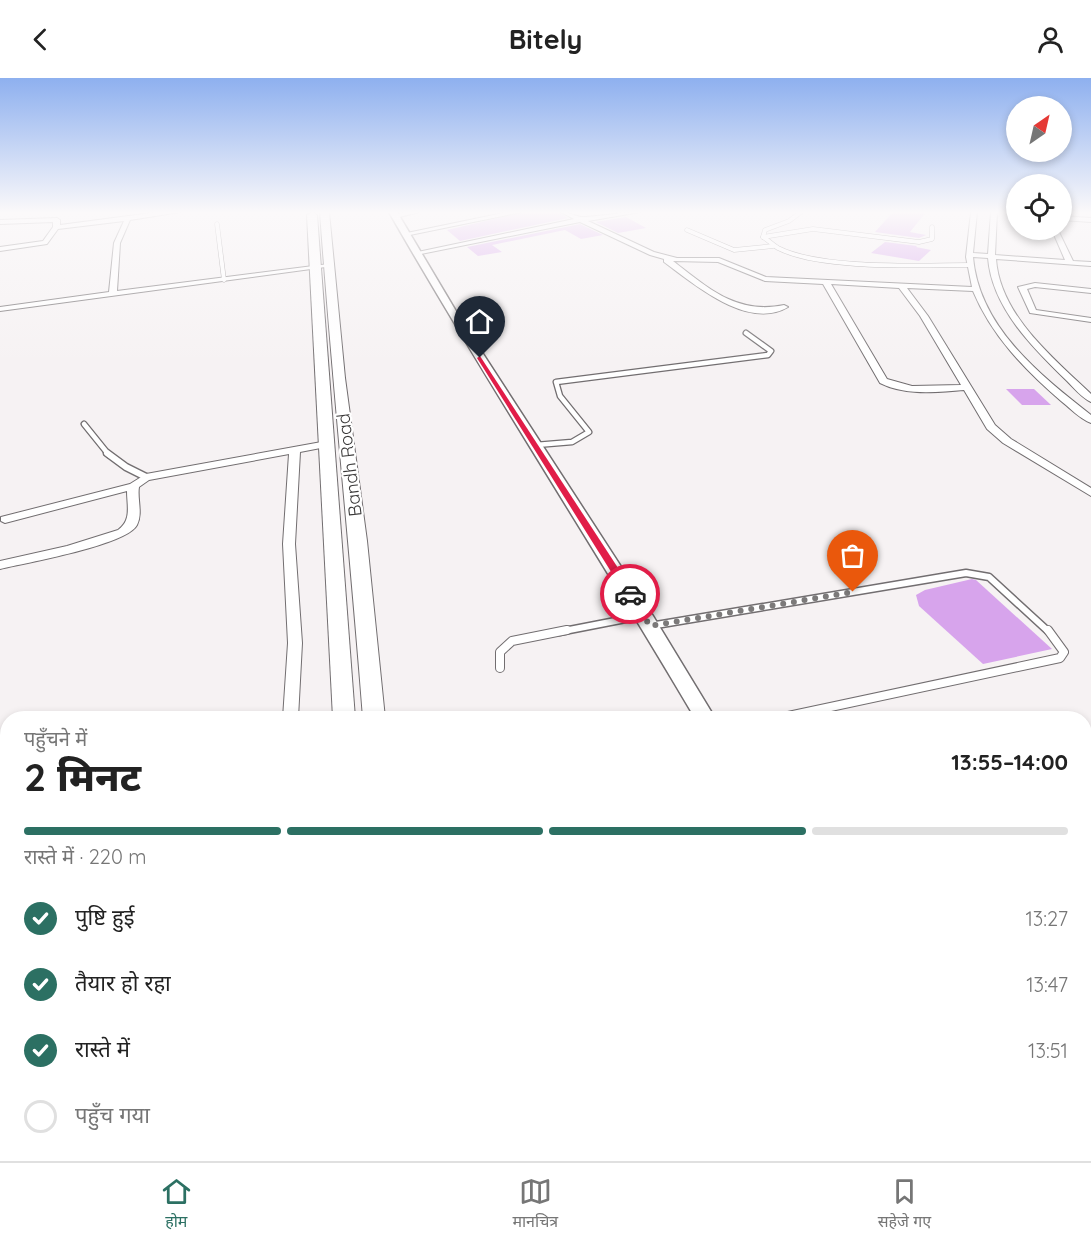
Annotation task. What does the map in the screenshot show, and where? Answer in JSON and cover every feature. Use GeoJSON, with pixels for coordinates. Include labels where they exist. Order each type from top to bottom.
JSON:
{"type":"FeatureCollection","features":[{"type":"Feature","properties":{"kind":"main road","name":"Bandh Road"},"geometry":{"type":"LineString","coordinates":[[321,263],[358,541],[373,711]]}},
{"type":"Feature","properties":{"kind":"main road","name":"Bandh Road"},"geometry":{"type":"LineString","coordinates":[[322,263],[327,444],[344,711]]}},
{"type":"Feature","properties":{"kind":"street"},"geometry":{"type":"LineString","coordinates":[[113,294],[115,263]]}},
{"type":"Feature","properties":{"kind":"street"},"geometry":{"type":"LineString","coordinates":[[422,263],[647,621],[701,711]]}},
{"type":"Feature","properties":{"kind":"street"},"geometry":{"type":"LineString","coordinates":[[671,263],[709,290],[739,306],[760,310],[784,308]]}},
{"type":"Feature","properties":{"kind":"street"},"geometry":{"type":"LineString","coordinates":[[724,263],[765,279],[976,289]]}},
{"type":"Feature","properties":{"kind":"street"},"geometry":{"type":"LineString","coordinates":[[971,263],[976,289],[991,322],[1048,386],[1091,420]]}},
{"type":"Feature","properties":{"kind":"street"},"geometry":{"type":"LineString","coordinates":[[994,263],[996,280],[1014,314],[1040,349],[1091,399]]}},
{"type":"Feature","properties":{"kind":"street"},"geometry":{"type":"LineString","coordinates":[[1076,263],[1091,264]]}},
{"type":"Feature","properties":{"kind":"street"},"geometry":{"type":"LineString","coordinates":[[0,309],[322,267]]}},
{"type":"Feature","properties":{"kind":"street"},"geometry":{"type":"LineString","coordinates":[[826,283],[883,381],[890,386],[902,388],[967,387]]}},
{"type":"Feature","properties":{"kind":"street"},"geometry":{"type":"LineString","coordinates":[[1091,291],[1035,285],[1022,287],[1036,313],[1091,320]]}},
{"type":"Feature","properties":{"kind":"street"},"geometry":{"type":"LineString","coordinates":[[902,286],[924,316],[991,427],[1007,441],[1091,493]]}},
{"type":"Feature","properties":{"kind":"street"},"geometry":{"type":"LineString","coordinates":[[5,519],[134,486],[146,477],[327,444]]}},
{"type":"Feature","properties":{"kind":"street"},"geometry":{"type":"LineString","coordinates":[[291,711],[295,643],[289,544],[295,450]]}},
{"type":"Feature","properties":{"kind":"street"},"geometry":{"type":"LineString","coordinates":[[0,565],[106,539],[128,530],[133,519],[134,486]]}},
{"type":"Feature","properties":{"kind":"lane"},"geometry":{"type":"LineString","coordinates":[[222,263],[224,280]]}},
{"type":"Feature","properties":{"kind":"lane"},"geometry":{"type":"LineString","coordinates":[[536,445],[577,441],[586,437],[589,432],[556,387],[556,382],[768,355],[771,351],[746,333]]}},
{"type":"Feature","properties":{"kind":"lane"},"geometry":{"type":"LineString","coordinates":[[84,424],[99,448],[110,458],[146,477]]}},
{"type":"Feature","properties":{"kind":"lane"},"geometry":{"type":"LineString","coordinates":[[500,668],[498,654],[500,649],[512,641],[966,573],[989,577],[1054,636],[1064,652],[1060,658],[812,711]]}},
{"type":"Feature","properties":{"kind":"building"},"geometry":{"type":"Polygon","coordinates":[[[1006,389],[1034,389],[1051,405],[1022,405],[1006,389]]]}},
{"type":"Feature","properties":{"kind":"building"},"geometry":{"type":"Polygon","coordinates":[[[976,580],[1052,649],[983,664],[919,606],[916,595],[925,590],[976,580]]]}},
{"type":"Feature","properties":{"kind":"way so far"},"geometry":{"type":"LineString","coordinates":[[630,594],[650,626],[853,592]]}},
{"type":"Feature","properties":{"kind":"route"},"geometry":{"type":"LineString","coordinates":[[480,358],[630,594]]}}]}
